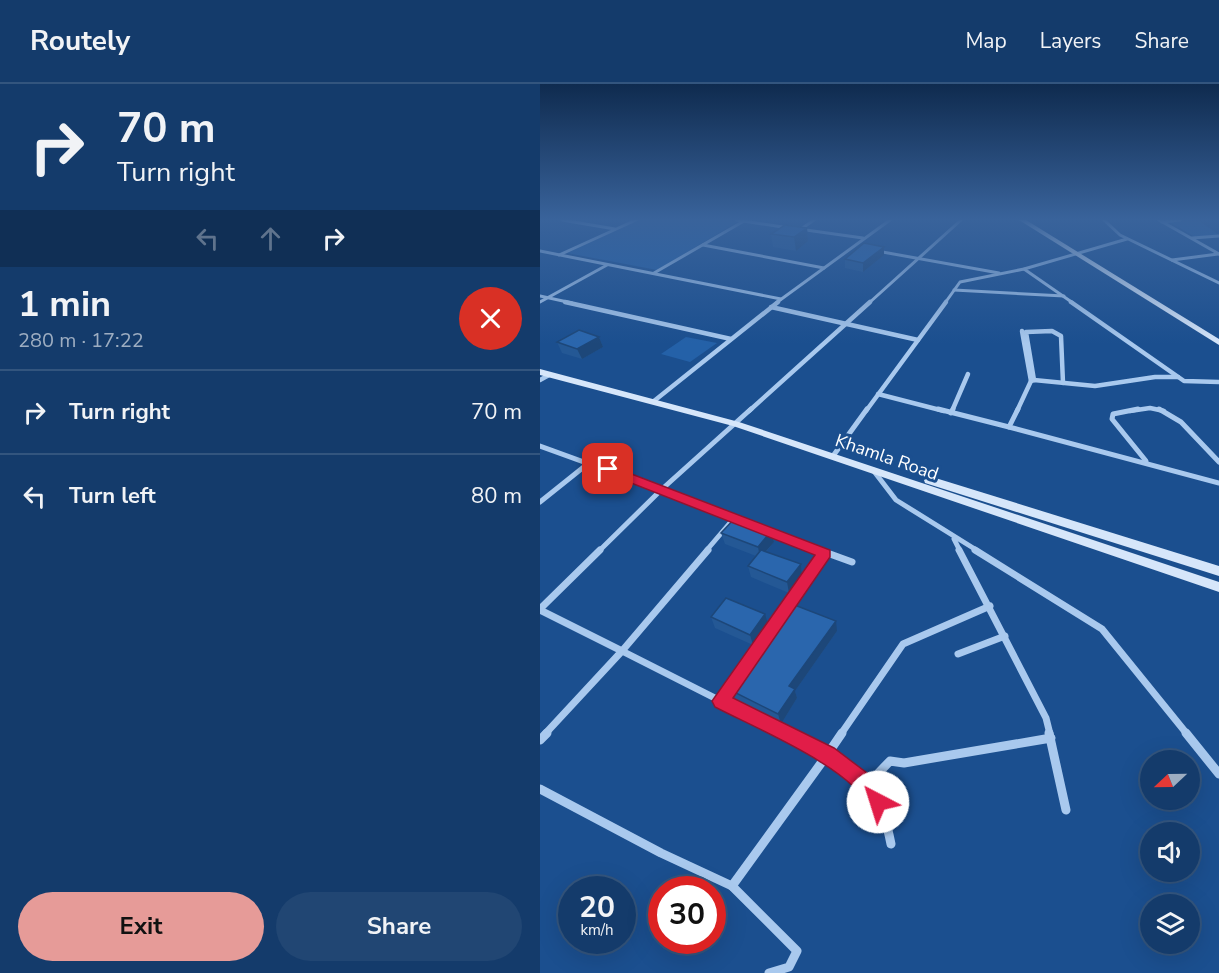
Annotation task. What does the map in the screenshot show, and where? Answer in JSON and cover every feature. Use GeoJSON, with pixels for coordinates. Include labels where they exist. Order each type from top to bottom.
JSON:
{"type":"FeatureCollection","features":[{"type":"Feature","properties":{"kind":"street"},"geometry":{"type":"LineString","coordinates":[[594,261],[781,299]]}},
{"type":"Feature","properties":{"kind":"street"},"geometry":{"type":"LineString","coordinates":[[653,273],[674,261]]}},
{"type":"Feature","properties":{"kind":"street"},"geometry":{"type":"LineString","coordinates":[[790,261],[824,268]]}},
{"type":"Feature","properties":{"kind":"street"},"geometry":{"type":"LineString","coordinates":[[656,399],[781,299],[833,261]]}},
{"type":"Feature","properties":{"kind":"street"},"geometry":{"type":"LineString","coordinates":[[891,844],[885,814],[872,789],[827,755],[540,609],[660,490],[738,423],[914,261]]}},
{"type":"Feature","properties":{"kind":"street"},"geometry":{"type":"LineString","coordinates":[[932,261],[1003,273]]}},
{"type":"Feature","properties":{"kind":"street"},"geometry":{"type":"LineString","coordinates":[[834,453],[960,282],[1024,269],[1048,261]]}},
{"type":"Feature","properties":{"kind":"street"},"geometry":{"type":"LineString","coordinates":[[1093,261],[1219,343]]}},
{"type":"Feature","properties":{"kind":"street"},"geometry":{"type":"LineString","coordinates":[[1094,261],[1219,335]]}},
{"type":"Feature","properties":{"kind":"street"},"geometry":{"type":"LineString","coordinates":[[1174,261],[1219,283]]}},
{"type":"Feature","properties":{"kind":"street"},"geometry":{"type":"LineString","coordinates":[[540,302],[607,264]]}},
{"type":"Feature","properties":{"kind":"street"},"geometry":{"type":"LineString","coordinates":[[1024,269],[1178,378],[1184,381],[1219,382]]}},
{"type":"Feature","properties":{"kind":"street"},"geometry":{"type":"LineString","coordinates":[[954,290],[1065,296]]}},
{"type":"Feature","properties":{"kind":"street"},"geometry":{"type":"LineString","coordinates":[[540,296],[731,339]]}},
{"type":"Feature","properties":{"kind":"street"},"geometry":{"type":"LineString","coordinates":[[771,307],[918,340]]}},
{"type":"Feature","properties":{"kind":"street"},"geometry":{"type":"LineString","coordinates":[[1009,427],[1033,381],[1026,332],[1055,331],[1061,336],[1064,383]]}},
{"type":"Feature","properties":{"kind":"street"},"geometry":{"type":"LineString","coordinates":[[1022,332],[1033,381]]}},
{"type":"Feature","properties":{"kind":"street","name":"Khamla Road"},"geometry":{"type":"LineString","coordinates":[[540,364],[1219,571]]}},
{"type":"Feature","properties":{"kind":"street"},"geometry":{"type":"LineString","coordinates":[[951,412],[968,374]]}},
{"type":"Feature","properties":{"kind":"street","name":"Khamla Road"},"geometry":{"type":"LineString","coordinates":[[543,376],[656,399]]}},
{"type":"Feature","properties":{"kind":"street"},"geometry":{"type":"LineString","coordinates":[[1033,381],[1095,386],[1155,377],[1178,378]]}},
{"type":"Feature","properties":{"kind":"street"},"geometry":{"type":"LineString","coordinates":[[878,394],[1146,462],[1219,483]]}},
{"type":"Feature","properties":{"kind":"street"},"geometry":{"type":"LineString","coordinates":[[1146,462],[1112,419],[1113,414],[1152,408],[1170,413],[1219,462]]}},
{"type":"Feature","properties":{"kind":"street"},"geometry":{"type":"LineString","coordinates":[[540,446],[590,462],[852,562]]}},
{"type":"Feature","properties":{"kind":"street","name":"Khamla Road"},"geometry":{"type":"LineString","coordinates":[[834,453],[871,469],[1219,587]]}},
{"type":"Feature","properties":{"kind":"street"},"geometry":{"type":"LineString","coordinates":[[540,502],[590,462]]}},
{"type":"Feature","properties":{"kind":"street"},"geometry":{"type":"LineString","coordinates":[[871,469],[896,500],[954,539],[1102,629],[1219,774]]}},
{"type":"Feature","properties":{"kind":"street"},"geometry":{"type":"LineString","coordinates":[[540,740],[622,651],[735,517]]}},
{"type":"Feature","properties":{"kind":"street"},"geometry":{"type":"LineString","coordinates":[[954,539],[1046,718],[1066,810]]}},
{"type":"Feature","properties":{"kind":"street"},"geometry":{"type":"LineString","coordinates":[[773,627],[825,553]]}},
{"type":"Feature","properties":{"kind":"street"},"geometry":{"type":"LineString","coordinates":[[732,886],[827,755],[903,644],[990,606]]}},
{"type":"Feature","properties":{"kind":"street"},"geometry":{"type":"LineString","coordinates":[[958,654],[1005,636]]}},
{"type":"Feature","properties":{"kind":"street"},"geometry":{"type":"LineString","coordinates":[[721,701],[760,646]]}},
{"type":"Feature","properties":{"kind":"street"},"geometry":{"type":"LineString","coordinates":[[867,785],[890,761],[904,763],[1051,738]]}},
{"type":"Feature","properties":{"kind":"street"},"geometry":{"type":"LineString","coordinates":[[540,789],[661,853],[732,886],[797,951],[789,966],[769,973]]}},
{"type":"Feature","properties":{"kind":"shaded area"},"geometry":{"type":"Polygon","coordinates":[[[612,261],[671,261],[657,270],[612,261]]]}},
{"type":"Feature","properties":{"kind":"shaded area"},"geometry":{"type":"Polygon","coordinates":[[[686,337],[717,343],[690,362],[661,354],[686,337]]]}},
{"type":"Feature","properties":{"kind":"building"},"geometry":{"type":"Polygon","coordinates":[[[579,330],[599,337],[577,349],[557,342],[579,330]]]}},
{"type":"Feature","properties":{"kind":"building"},"geometry":{"type":"Polygon","coordinates":[[[735,518],[771,531],[758,547],[721,533],[735,518]]]}},
{"type":"Feature","properties":{"kind":"building"},"geometry":{"type":"Polygon","coordinates":[[[761,550],[801,564],[787,582],[748,566],[761,550]]]}},
{"type":"Feature","properties":{"kind":"building"},"geometry":{"type":"Polygon","coordinates":[[[726,598],[765,614],[750,635],[711,617],[726,598]]]}},
{"type":"Feature","properties":{"kind":"building"},"geometry":{"type":"Polygon","coordinates":[[[792,604],[836,621],[789,686],[795,689],[778,714],[732,691],[750,664],[746,662],[776,618],[781,620],[792,604]]]}},
{"type":"Feature","properties":{"kind":"route"},"geometry":{"type":"LineString","coordinates":[[608,469],[825,553],[721,701],[827,755],[872,789],[878,802]]}}]}
